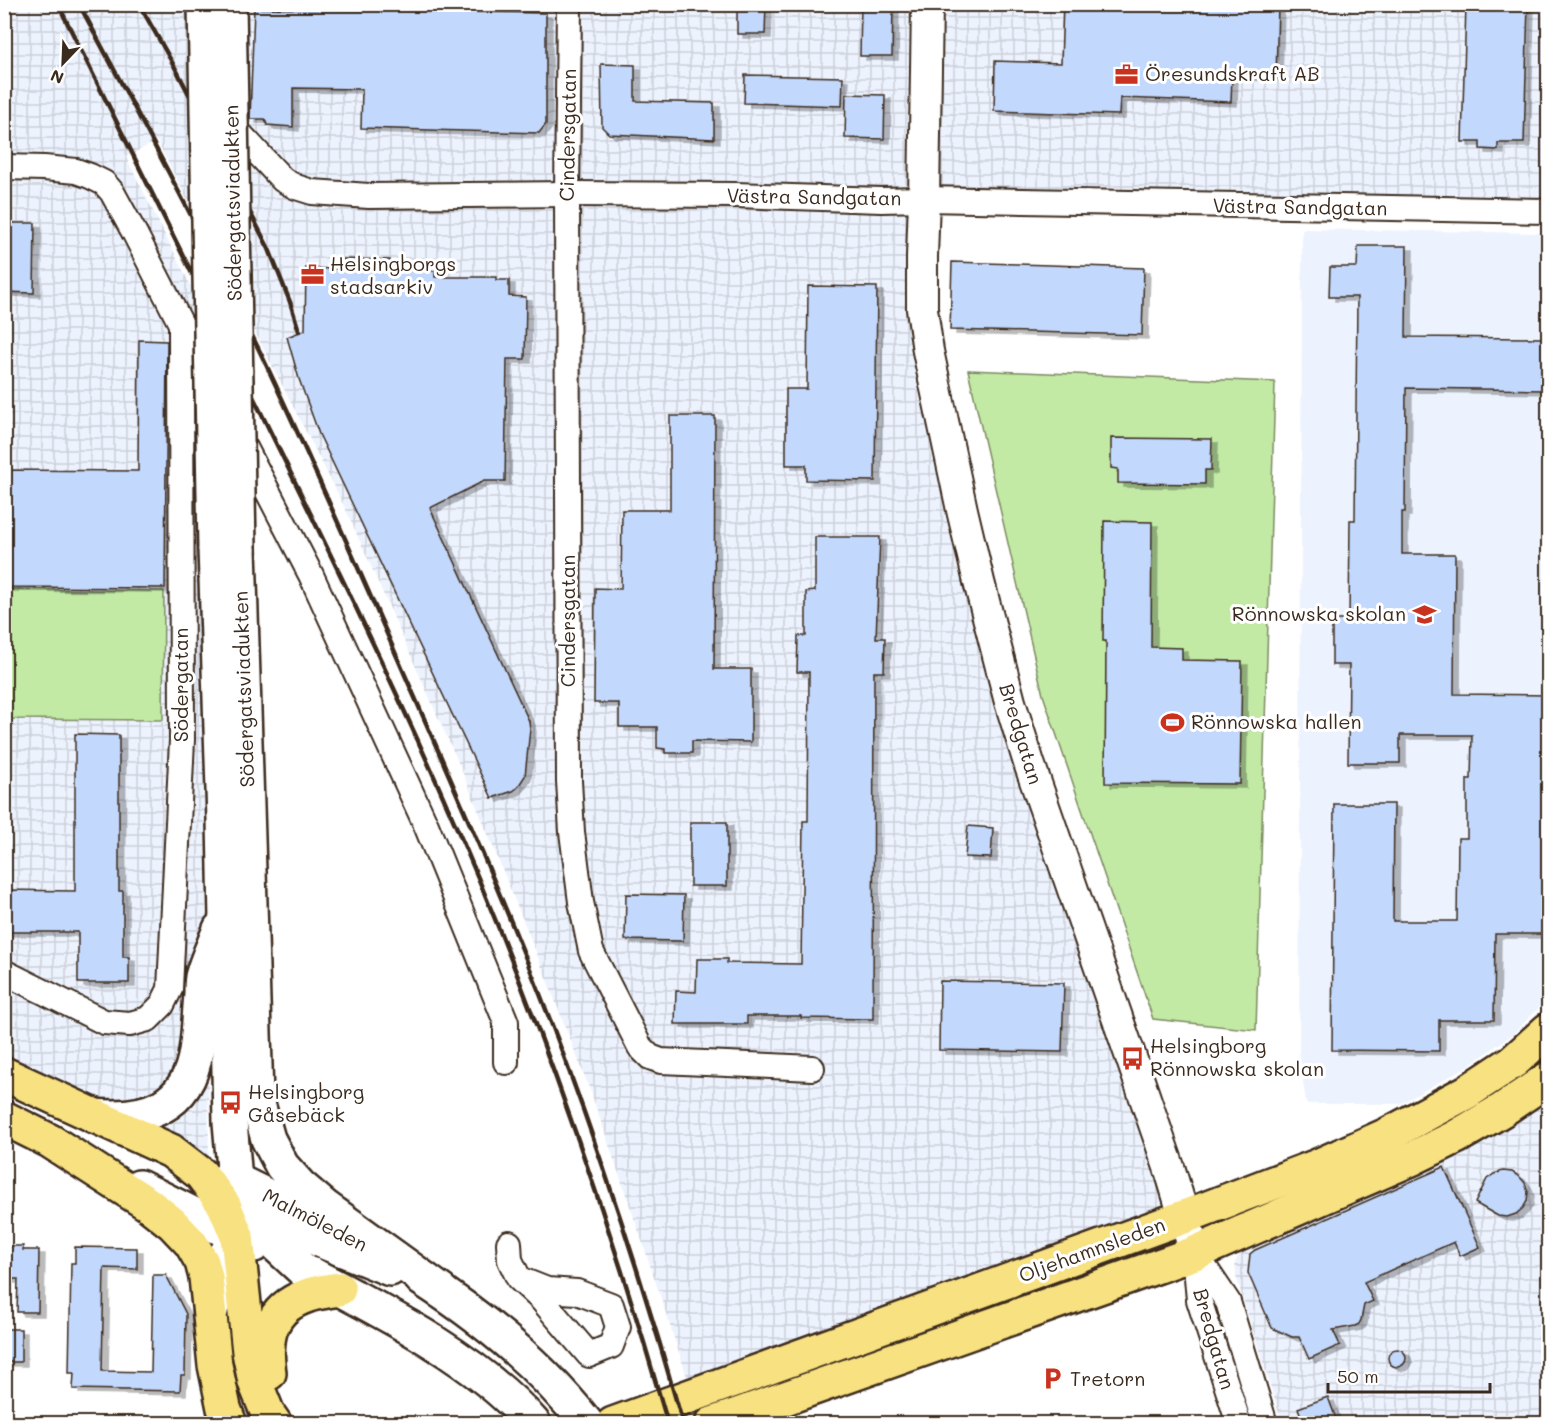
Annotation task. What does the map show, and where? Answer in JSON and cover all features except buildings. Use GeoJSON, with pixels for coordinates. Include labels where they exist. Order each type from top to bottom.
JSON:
{"type":"FeatureCollection","features":[{"type":"Feature","properties":{"kind":"highway","name":"Oljehamnsleden"},"geometry":{"type":"LineString","coordinates":[[613,1424],[1316,1167],[1389,1134],[1467,1092],[1514,1061],[1548,1030]]}},
{"type":"Feature","properties":{"kind":"highway"},"geometry":{"type":"LineString","coordinates":[[4,1074],[171,1151],[201,1174],[224,1184],[224,1205],[249,1232],[249,1352],[255,1382],[268,1414],[275,1424]]}},
{"type":"Feature","properties":{"kind":"highway","name":"Oljehamnsleden"},"geometry":{"type":"LineString","coordinates":[[712,1424],[1195,1253],[1456,1137],[1548,1079]]}},
{"type":"Feature","properties":{"kind":"highway"},"geometry":{"type":"LineString","coordinates":[[4,1118],[50,1141],[148,1204],[172,1223],[190,1243],[202,1262],[206,1277],[215,1365],[230,1424]]}},
{"type":"Feature","properties":{"kind":"highway"},"geometry":{"type":"LineString","coordinates":[[285,1424],[269,1372],[266,1353],[270,1330],[277,1315],[290,1303],[307,1296],[339,1289]]}},
{"type":"Feature","properties":{"kind":"main road","name":"Södergatsviadukten"},"geometry":{"type":"LineString","coordinates":[[205,4],[227,548],[256,1097],[268,1139],[282,1166],[300,1186],[326,1208],[441,1291]]}},
{"type":"Feature","properties":{"kind":"main road","name":"Södergatsviadukten"},"geometry":{"type":"LineString","coordinates":[[224,1184],[230,1131],[225,820],[229,4]]}},
{"type":"Feature","properties":{"kind":"main road"},"geometry":{"type":"LineString","coordinates":[[94,1116],[123,1117],[157,1110],[177,1095],[184,1085],[192,1068],[196,1051],[202,978],[226,911]]}},
{"type":"Feature","properties":{"kind":"main road"},"geometry":{"type":"LineString","coordinates":[[50,1141],[175,1188],[194,1190],[224,1184],[246,1167],[253,1154],[256,1097]]}},
{"type":"Feature","properties":{"kind":"main road"},"geometry":{"type":"LineString","coordinates":[[50,1141],[249,1232],[303,1270],[372,1306],[441,1347],[500,1391],[533,1422]]}},
{"type":"Feature","properties":{"kind":"main road","name":"Malmöleden"},"geometry":{"type":"LineString","coordinates":[[224,1184],[362,1243],[441,1291],[511,1343],[566,1397],[587,1424]]}},
{"type":"Feature","properties":{"kind":"main road"},"geometry":{"type":"LineString","coordinates":[[211,1312],[225,1256],[249,1232],[273,1226],[292,1229],[441,1291]]}},
{"type":"Feature","properties":{"kind":"street","name":"Västra Sandgatan"},"geometry":{"type":"LineString","coordinates":[[215,4],[219,107],[229,124],[283,180],[312,192],[369,196],[736,195],[881,200],[1548,211]]}},
{"type":"Feature","properties":{"kind":"street","name":"Cindersgatan"},"geometry":{"type":"LineString","coordinates":[[569,4],[567,194],[569,781],[572,832],[581,902],[591,951],[640,1047],[650,1057],[661,1061],[812,1068]]}},
{"type":"Feature","properties":{"kind":"street","name":"Bredgatan"},"geometry":{"type":"LineString","coordinates":[[927,4],[922,309],[928,351],[962,510],[1010,702],[1029,764],[1184,1217],[1195,1253],[1199,1300],[1239,1424]]}},
{"type":"Feature","properties":{"kind":"street"},"geometry":{"type":"LineString","coordinates":[[4,167],[76,171],[104,183],[112,192],[311,575],[426,825],[506,1022],[506,1062]]}},
{"type":"Feature","properties":{"kind":"street","name":"Södergatan"},"geometry":{"type":"LineString","coordinates":[[4,972],[104,1022],[130,1024],[148,1019],[162,1005],[170,989],[182,740],[181,324]]}},
{"type":"Feature","properties":{"kind":"street"},"geometry":{"type":"LineString","coordinates":[[509,1243],[510,1260],[519,1279]]}},
{"type":"Feature","properties":{"kind":"street","name":"Bredgatan"},"geometry":{"type":"LineString","coordinates":[[1195,1253],[1228,1302],[1265,1424]]}},
{"type":"Feature","properties":{"kind":"shaded area"},"geometry":{"type":"Polygon","coordinates":[[[4,5],[1548,5],[1548,205],[918,193],[921,352],[1175,1211],[690,1386],[590,1090],[462,771],[346,510],[157,141],[126,157],[199,302],[209,1164],[5,1054],[4,5]]]}},
{"type":"Feature","properties":{"kind":"shaded area","name":"Rönnowska skolan"},"geometry":{"type":"Polygon","coordinates":[[[1302,229],[1548,233],[1548,996],[1513,1034],[1470,1065],[1400,1104],[1306,1104],[1299,1052],[1302,229]]]}},
{"type":"Feature","properties":{"kind":"shaded area"},"geometry":{"type":"Polygon","coordinates":[[[1548,1101],[1548,1423],[1282,1423],[1236,1277],[1235,1262],[1245,1243],[1360,1191],[1485,1141],[1548,1101]]]}},
{"type":"Feature","properties":{"kind":"green space"},"geometry":{"type":"Polygon","coordinates":[[[968,370],[1275,382],[1256,1030],[1153,1019],[1043,695],[968,370]]]}},
{"type":"Feature","properties":{"kind":"green space"},"geometry":{"type":"Polygon","coordinates":[[[5,589],[164,591],[163,720],[5,719],[5,589]]]}},
{"type":"Feature","properties":{"kind":"railway"},"geometry":{"type":"LineString","coordinates":[[58,4],[326,545],[450,812],[506,947],[581,1149],[627,1286],[668,1424]]}},
{"type":"Feature","properties":{"kind":"railway"},"geometry":{"type":"LineString","coordinates":[[79,4],[195,223],[262,356],[335,515],[487,863],[545,1006],[596,1146],[642,1284],[683,1424]]}},
{"type":"Feature","properties":{"kind":"railway"},"geometry":{"type":"LineString","coordinates":[[139,4],[177,71],[269,249],[299,331]]}},
{"type":"Feature","properties":{"kind":"place","name":"Öresundskraft AB"},"geometry":{"type":"Point","coordinates":[1127,74]}},
{"type":"Feature","properties":{"kind":"place","name":"Helsingborgs stadsarkiv"},"geometry":{"type":"Point","coordinates":[312,275]}},
{"type":"Feature","properties":{"kind":"place","name":"Rönnowska skolan"},"geometry":{"type":"Point","coordinates":[1424,614]}},
{"type":"Feature","properties":{"kind":"place","name":"Rönnowska hallen"},"geometry":{"type":"Point","coordinates":[1173,722]}},
{"type":"Feature","properties":{"kind":"place","name":"Helsingborg Rönnowska skolan"},"geometry":{"type":"Point","coordinates":[1132,1058]}},
{"type":"Feature","properties":{"kind":"place","name":"Helsingborg Gåsebäck"},"geometry":{"type":"Point","coordinates":[230,1103]}},
{"type":"Feature","properties":{"kind":"place","name":"Tretorn"},"geometry":{"type":"Point","coordinates":[1052,1379]}}]}
